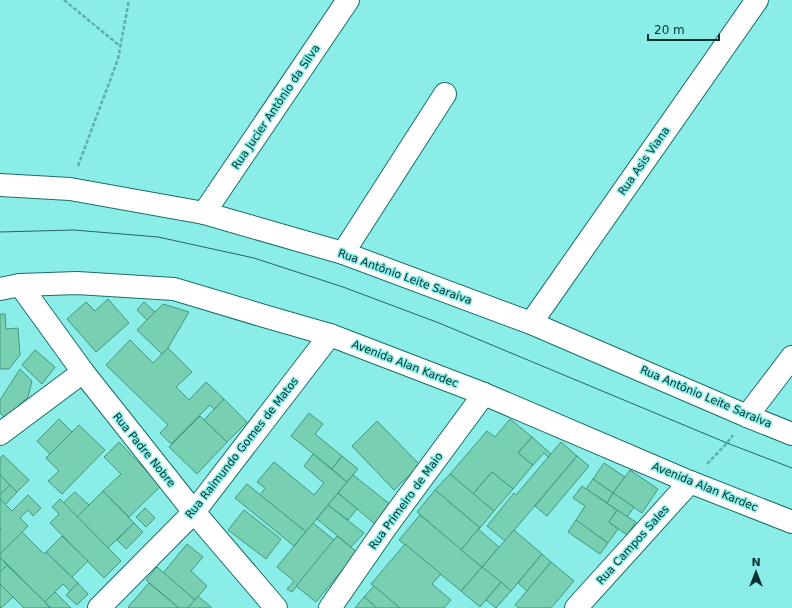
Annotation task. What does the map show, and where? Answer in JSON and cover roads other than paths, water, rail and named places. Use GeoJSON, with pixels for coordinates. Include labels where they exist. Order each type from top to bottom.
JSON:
{"type":"FeatureCollection","features":[{"type":"Feature","properties":{"kind":"street","name":"Rua Jucier Antônio da Silva"},"geometry":{"type":"LineString","coordinates":[[204,213],[348,0]]}},
{"type":"Feature","properties":{"kind":"street","name":"Rua Asis Viana"},"geometry":{"type":"LineString","coordinates":[[531,323],[757,0]]}},
{"type":"Feature","properties":{"kind":"street"},"geometry":{"type":"LineString","coordinates":[[343,254],[445,94]]}},
{"type":"Feature","properties":{"kind":"street","name":"Rua Antônio Leite Saraiva"},"geometry":{"type":"LineString","coordinates":[[0,185],[70,189],[204,213],[343,254],[531,323],[792,434]]}},
{"type":"Feature","properties":{"kind":"street","name":"Avenida Alan Kardec"},"geometry":{"type":"LineString","coordinates":[[10,287],[77,283],[174,289],[330,334],[484,394],[690,482],[792,522]]}},
{"type":"Feature","properties":{"kind":"street","name":"Rua Padre Nobre"},"geometry":{"type":"LineString","coordinates":[[10,287],[83,372],[194,512],[276,608]]}},
{"type":"Feature","properties":{"kind":"street","name":"Rua Raimundo Gomes de Matos"},"geometry":{"type":"LineString","coordinates":[[99,608],[194,512],[330,334]]}},
{"type":"Feature","properties":{"kind":"street"},"geometry":{"type":"LineString","coordinates":[[747,416],[792,356]]}},
{"type":"Feature","properties":{"kind":"street"},"geometry":{"type":"LineString","coordinates":[[0,434],[83,372]]}},
{"type":"Feature","properties":{"kind":"street","name":"Rua Primeiro de Maio"},"geometry":{"type":"LineString","coordinates":[[330,608],[386,527],[484,394]]}},
{"type":"Feature","properties":{"kind":"street","name":"Rua Campos Sales"},"geometry":{"type":"LineString","coordinates":[[576,608],[690,482]]}},
{"type":"Feature","properties":{"kind":"tram line"},"geometry":{"type":"LineString","coordinates":[[0,232],[74,230],[158,237],[254,258],[343,287],[439,323],[727,443],[792,468]]}}]}
